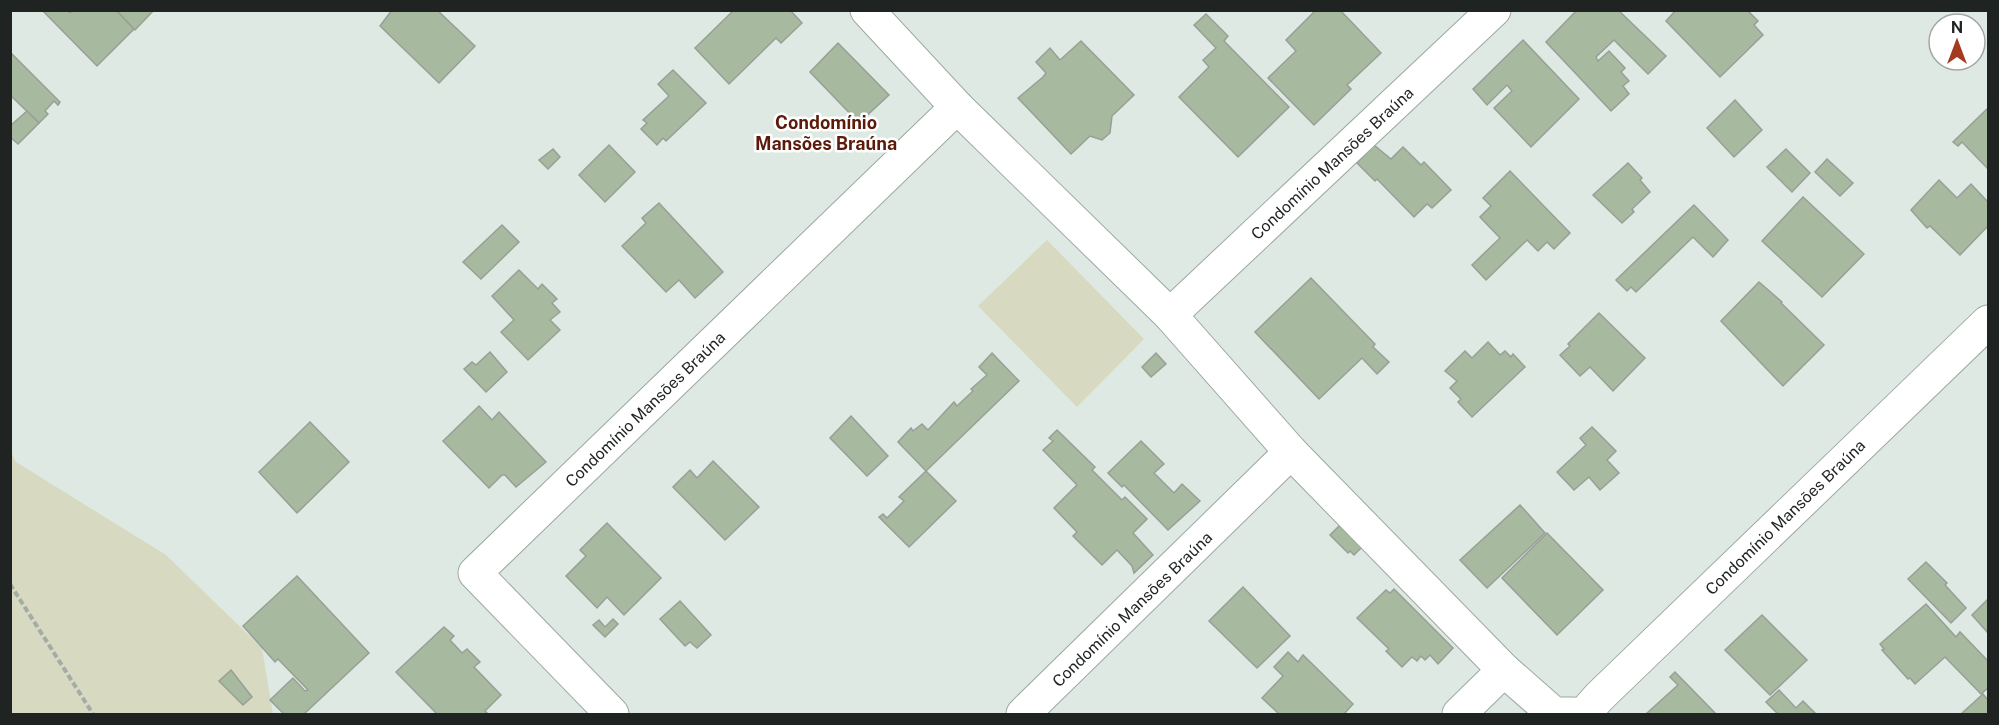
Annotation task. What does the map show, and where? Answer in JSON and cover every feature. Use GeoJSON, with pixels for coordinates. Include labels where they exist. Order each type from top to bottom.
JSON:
{"type":"FeatureCollection","features":[{"type":"Feature","properties":{"kind":"street"},"geometry":{"type":"LineString","coordinates":[[867,10],[957,107],[1170,315],[1291,452],[1504,670],[1554,714],[1573,714]]}},
{"type":"Feature","properties":{"kind":"street","name":"Condomínio Mansões Braúna"},"geometry":{"type":"LineString","coordinates":[[1170,315],[1494,10]]}},
{"type":"Feature","properties":{"kind":"street","name":"Condomínio Mansões Braúna"},"geometry":{"type":"LineString","coordinates":[[612,714],[475,573],[957,107]]}},
{"type":"Feature","properties":{"kind":"street","name":"Condomínio Mansões Braúna"},"geometry":{"type":"LineString","coordinates":[[1584,714],[1989,322]]}},
{"type":"Feature","properties":{"kind":"street","name":"Condomínio Mansões Braúna"},"geometry":{"type":"LineString","coordinates":[[1023,714],[1291,452]]}},
{"type":"Feature","properties":{"kind":"street"},"geometry":{"type":"LineString","coordinates":[[1459,714],[1504,670]]}},
{"type":"Feature","properties":{"kind":"path"},"geometry":{"type":"LineString","coordinates":[[10,584],[93,714]]}},
{"type":"Feature","properties":{"kind":"green space"},"geometry":{"type":"Polygon","coordinates":[[[1047,240],[1144,339],[1077,407],[978,306],[1047,240]]]}},
{"type":"Feature","properties":{"kind":"green space"},"geometry":{"type":"Polygon","coordinates":[[[10,450],[16,462],[166,555],[262,648],[273,714],[11,714],[10,450]]]}},
{"type":"Feature","properties":{"kind":"building"},"geometry":{"type":"Polygon","coordinates":[[[42,10],[67,10],[70,13],[73,10],[116,10],[134,29],[97,66],[42,10]]]}},
{"type":"Feature","properties":{"kind":"building"},"geometry":{"type":"Polygon","coordinates":[[[116,10],[154,10],[135,30],[116,10]]]}},
{"type":"Feature","properties":{"kind":"building"},"geometry":{"type":"Polygon","coordinates":[[[392,10],[437,10],[475,46],[439,83],[380,26],[392,10]]]}},
{"type":"Feature","properties":{"kind":"building"},"geometry":{"type":"Polygon","coordinates":[[[734,10],[790,10],[802,23],[781,43],[776,38],[729,84],[695,48],[734,10]]]}},
{"type":"Feature","properties":{"kind":"building"},"geometry":{"type":"Polygon","coordinates":[[[1316,10],[1340,10],[1381,53],[1347,85],[1351,89],[1314,125],[1268,78],[1296,51],[1286,40],[1316,10]]]}},
{"type":"Feature","properties":{"kind":"building"},"geometry":{"type":"Polygon","coordinates":[[[1577,10],[1618,10],[1666,56],[1648,74],[1614,40],[1596,57],[1598,61],[1609,51],[1625,68],[1621,72],[1629,81],[1623,86],[1629,94],[1611,111],[1546,42],[1577,10]]]}},
{"type":"Feature","properties":{"kind":"building"},"geometry":{"type":"Polygon","coordinates":[[[1676,10],[1747,10],[1758,21],[1754,25],[1763,35],[1720,77],[1666,21],[1676,10]]]}},
{"type":"Feature","properties":{"kind":"building"},"geometry":{"type":"Polygon","coordinates":[[[1206,14],[1228,36],[1224,41],[1289,107],[1238,157],[1179,97],[1209,67],[1203,60],[1216,48],[1194,25],[1206,14]]]}},
{"type":"Feature","properties":{"kind":"building"},"geometry":{"type":"Polygon","coordinates":[[[1523,40],[1579,99],[1531,147],[1494,108],[1512,91],[1507,85],[1487,105],[1473,89],[1523,40]]]}},
{"type":"Feature","properties":{"kind":"building"},"geometry":{"type":"Polygon","coordinates":[[[1081,41],[1134,95],[1112,116],[1110,133],[1102,140],[1090,136],[1071,154],[1018,98],[1046,73],[1036,62],[1050,48],[1060,60],[1081,41]]]}},
{"type":"Feature","properties":{"kind":"building"},"geometry":{"type":"Polygon","coordinates":[[[838,43],[889,95],[859,123],[810,72],[838,43]]]}},
{"type":"Feature","properties":{"kind":"building"},"geometry":{"type":"Polygon","coordinates":[[[10,52],[60,102],[58,105],[54,101],[45,111],[48,114],[39,123],[10,95],[10,52]]]}},
{"type":"Feature","properties":{"kind":"building"},"geometry":{"type":"Polygon","coordinates":[[[673,70],[706,103],[666,141],[663,138],[657,145],[641,129],[647,123],[643,120],[669,96],[658,84],[673,70]]]}},
{"type":"Feature","properties":{"kind":"building"},"geometry":{"type":"Polygon","coordinates":[[[1735,100],[1762,130],[1734,157],[1707,128],[1735,100]]]}},
{"type":"Feature","properties":{"kind":"building"},"geometry":{"type":"Polygon","coordinates":[[[1988,108],[1988,169],[1962,142],[1958,146],[1953,142],[1988,108]]]}},
{"type":"Feature","properties":{"kind":"building"},"geometry":{"type":"Polygon","coordinates":[[[27,111],[39,123],[18,144],[10,137],[10,126],[27,111]]]}},
{"type":"Feature","properties":{"kind":"building"},"geometry":{"type":"Polygon","coordinates":[[[609,145],[635,172],[605,202],[579,175],[609,145]]]}},
{"type":"Feature","properties":{"kind":"building"},"geometry":{"type":"Polygon","coordinates":[[[1374,145],[1391,159],[1403,147],[1421,165],[1424,162],[1451,190],[1432,208],[1427,204],[1414,217],[1377,179],[1375,181],[1357,163],[1374,145]]]}},
{"type":"Feature","properties":{"kind":"building"},"geometry":{"type":"Polygon","coordinates":[[[553,149],[560,157],[548,169],[539,160],[553,149]]]}},
{"type":"Feature","properties":{"kind":"building"},"geometry":{"type":"Polygon","coordinates":[[[1786,149],[1810,173],[1792,192],[1767,167],[1786,149]]]}},
{"type":"Feature","properties":{"kind":"building"},"geometry":{"type":"Polygon","coordinates":[[[1827,159],[1853,183],[1840,196],[1815,172],[1827,159]]]}},
{"type":"Feature","properties":{"kind":"building"},"geometry":{"type":"Polygon","coordinates":[[[1628,163],[1642,178],[1640,180],[1650,192],[1632,209],[1634,212],[1622,223],[1593,195],[1628,163]]]}},
{"type":"Feature","properties":{"kind":"building"},"geometry":{"type":"Polygon","coordinates":[[[1510,171],[1570,233],[1554,249],[1547,242],[1538,251],[1527,240],[1486,280],[1472,265],[1500,238],[1480,217],[1491,206],[1483,198],[1510,171]]]}},
{"type":"Feature","properties":{"kind":"building"},"geometry":{"type":"Polygon","coordinates":[[[1939,180],[1957,198],[1971,184],[1988,202],[1988,226],[1960,255],[1930,226],[1927,228],[1911,210],[1939,180]]]}},
{"type":"Feature","properties":{"kind":"building"},"geometry":{"type":"Polygon","coordinates":[[[1803,197],[1864,254],[1822,297],[1762,241],[1803,197]]]}},
{"type":"Feature","properties":{"kind":"building"},"geometry":{"type":"Polygon","coordinates":[[[659,203],[723,272],[695,298],[679,280],[666,292],[622,246],[646,223],[642,218],[659,203]]]}},
{"type":"Feature","properties":{"kind":"building"},"geometry":{"type":"Polygon","coordinates":[[[1694,205],[1728,240],[1713,257],[1693,237],[1636,292],[1631,287],[1627,291],[1616,280],[1694,205]]]}},
{"type":"Feature","properties":{"kind":"building"},"geometry":{"type":"Polygon","coordinates":[[[502,225],[519,242],[481,279],[463,262],[502,225]]]}},
{"type":"Feature","properties":{"kind":"building"},"geometry":{"type":"Polygon","coordinates":[[[519,270],[538,289],[542,284],[557,299],[552,303],[560,312],[550,320],[560,330],[528,360],[501,332],[514,320],[492,296],[519,270]]]}},
{"type":"Feature","properties":{"kind":"building"},"geometry":{"type":"Polygon","coordinates":[[[1311,278],[1375,344],[1373,347],[1389,362],[1377,374],[1362,358],[1319,399],[1255,332],[1311,278]]]}},
{"type":"Feature","properties":{"kind":"building"},"geometry":{"type":"Polygon","coordinates":[[[1759,282],[1824,345],[1783,386],[1721,321],[1759,282]]]}},
{"type":"Feature","properties":{"kind":"building"},"geometry":{"type":"Polygon","coordinates":[[[1599,313],[1645,358],[1613,391],[1590,367],[1580,376],[1560,355],[1599,313]]]}},
{"type":"Feature","properties":{"kind":"building"},"geometry":{"type":"Polygon","coordinates":[[[1488,342],[1500,355],[1505,351],[1511,357],[1513,354],[1525,367],[1472,417],[1458,402],[1461,399],[1450,388],[1457,381],[1445,371],[1465,351],[1472,358],[1488,342]]]}},
{"type":"Feature","properties":{"kind":"building"},"geometry":{"type":"Polygon","coordinates":[[[490,352],[507,372],[486,392],[464,369],[472,362],[476,365],[490,352]]]}},
{"type":"Feature","properties":{"kind":"building"},"geometry":{"type":"Polygon","coordinates":[[[992,353],[1019,381],[926,471],[898,442],[911,428],[913,431],[922,424],[928,430],[954,402],[957,406],[973,391],[971,389],[987,375],[979,367],[992,353]]]}},
{"type":"Feature","properties":{"kind":"building"},"geometry":{"type":"Polygon","coordinates":[[[1156,353],[1166,364],[1151,377],[1142,367],[1156,353]]]}},
{"type":"Feature","properties":{"kind":"building"},"geometry":{"type":"Polygon","coordinates":[[[479,406],[492,420],[499,412],[546,462],[516,487],[505,475],[502,475],[489,488],[443,441],[479,406]]]}},
{"type":"Feature","properties":{"kind":"building"},"geometry":{"type":"Polygon","coordinates":[[[851,416],[888,456],[867,476],[830,438],[851,416]]]}},
{"type":"Feature","properties":{"kind":"building"},"geometry":{"type":"Polygon","coordinates":[[[310,422],[349,462],[297,513],[259,472],[310,422]]]}},
{"type":"Feature","properties":{"kind":"building"},"geometry":{"type":"Polygon","coordinates":[[[1592,427],[1616,451],[1607,460],[1619,473],[1600,490],[1589,477],[1574,490],[1557,472],[1586,445],[1580,438],[1592,427]]]}},
{"type":"Feature","properties":{"kind":"building"},"geometry":{"type":"Polygon","coordinates":[[[1057,430],[1095,467],[1092,470],[1122,500],[1125,497],[1147,519],[1133,533],[1153,555],[1134,573],[1132,566],[1117,550],[1102,565],[1073,536],[1077,532],[1054,508],[1077,485],[1043,450],[1053,441],[1049,438],[1057,430]]]}},
{"type":"Feature","properties":{"kind":"building"},"geometry":{"type":"Polygon","coordinates":[[[1141,441],[1164,464],[1154,473],[1174,493],[1182,484],[1200,501],[1168,530],[1124,485],[1122,487],[1108,473],[1141,441]]]}},
{"type":"Feature","properties":{"kind":"building"},"geometry":{"type":"Polygon","coordinates":[[[713,461],[759,507],[725,540],[673,487],[690,470],[697,478],[713,461]]]}},
{"type":"Feature","properties":{"kind":"building"},"geometry":{"type":"Polygon","coordinates":[[[926,471],[956,501],[909,547],[879,517],[883,514],[887,518],[904,501],[899,497],[926,471]]]}},
{"type":"Feature","properties":{"kind":"building"},"geometry":{"type":"Polygon","coordinates":[[[1520,505],[1545,533],[1487,588],[1460,560],[1520,505]]]}},
{"type":"Feature","properties":{"kind":"building"},"geometry":{"type":"Polygon","coordinates":[[[607,523],[661,578],[624,615],[607,597],[597,608],[566,576],[586,556],[580,550],[607,523]]]}},
{"type":"Feature","properties":{"kind":"building"},"geometry":{"type":"Polygon","coordinates":[[[1340,525],[1362,547],[1354,555],[1350,551],[1348,553],[1330,535],[1340,525]]]}},
{"type":"Feature","properties":{"kind":"building"},"geometry":{"type":"Polygon","coordinates":[[[1547,533],[1603,590],[1557,635],[1502,578],[1547,533]]]}},
{"type":"Feature","properties":{"kind":"building"},"geometry":{"type":"Polygon","coordinates":[[[1926,562],[1947,583],[1945,585],[1966,608],[1951,623],[1908,579],[1926,562]]]}},
{"type":"Feature","properties":{"kind":"building"},"geometry":{"type":"Polygon","coordinates":[[[297,576],[369,653],[304,714],[284,714],[270,700],[293,678],[305,691],[308,690],[278,659],[275,662],[243,626],[297,576]]]}},
{"type":"Feature","properties":{"kind":"building"},"geometry":{"type":"Polygon","coordinates":[[[1243,587],[1290,636],[1257,668],[1209,621],[1243,587]]]}},
{"type":"Feature","properties":{"kind":"building"},"geometry":{"type":"Polygon","coordinates":[[[1394,589],[1453,648],[1438,664],[1430,655],[1425,660],[1421,656],[1417,661],[1412,657],[1402,667],[1386,651],[1389,649],[1357,618],[1386,590],[1390,593],[1394,589]]]}},
{"type":"Feature","properties":{"kind":"building"},"geometry":{"type":"Polygon","coordinates":[[[1988,599],[1988,633],[1972,615],[1988,599]]]}},
{"type":"Feature","properties":{"kind":"building"},"geometry":{"type":"Polygon","coordinates":[[[680,601],[711,635],[697,648],[690,642],[685,646],[660,619],[680,601]]]}},
{"type":"Feature","properties":{"kind":"building"},"geometry":{"type":"Polygon","coordinates":[[[1926,604],[1956,637],[1960,632],[1988,661],[1988,688],[1981,694],[1945,657],[1915,684],[1882,650],[1884,649],[1880,644],[1926,604]]]}},
{"type":"Feature","properties":{"kind":"building"},"geometry":{"type":"Polygon","coordinates":[[[1762,615],[1807,660],[1770,695],[1725,650],[1762,615]]]}},
{"type":"Feature","properties":{"kind":"building"},"geometry":{"type":"Polygon","coordinates":[[[613,619],[618,624],[605,637],[593,625],[599,620],[605,627],[613,619]]]}},
{"type":"Feature","properties":{"kind":"building"},"geometry":{"type":"Polygon","coordinates":[[[444,627],[454,636],[450,640],[462,653],[467,649],[480,662],[474,667],[501,695],[485,711],[488,714],[437,714],[396,672],[444,627]]]}},
{"type":"Feature","properties":{"kind":"building"},"geometry":{"type":"Polygon","coordinates":[[[1288,652],[1298,662],[1303,655],[1353,704],[1344,714],[1279,714],[1262,698],[1283,676],[1274,667],[1288,652]]]}},
{"type":"Feature","properties":{"kind":"building"},"geometry":{"type":"Polygon","coordinates":[[[231,670],[252,697],[243,705],[219,681],[231,670]]]}},
{"type":"Feature","properties":{"kind":"building"},"geometry":{"type":"Polygon","coordinates":[[[1675,672],[1716,714],[1646,714],[1678,685],[1670,677],[1675,672]]]}},
{"type":"Feature","properties":{"kind":"building"},"geometry":{"type":"Polygon","coordinates":[[[1779,690],[1796,708],[1803,701],[1816,714],[1778,714],[1766,702],[1779,690]]]}},
{"type":"Feature","properties":{"kind":"building"},"geometry":{"type":"Polygon","coordinates":[[[1983,694],[1988,700],[1988,714],[1961,714],[1983,694]]]}},
{"type":"Feature","properties":{"kind":"district","name":"Condomínio Mansões Braúna"},"geometry":{"type":"Point","coordinates":[826,133]}}]}
